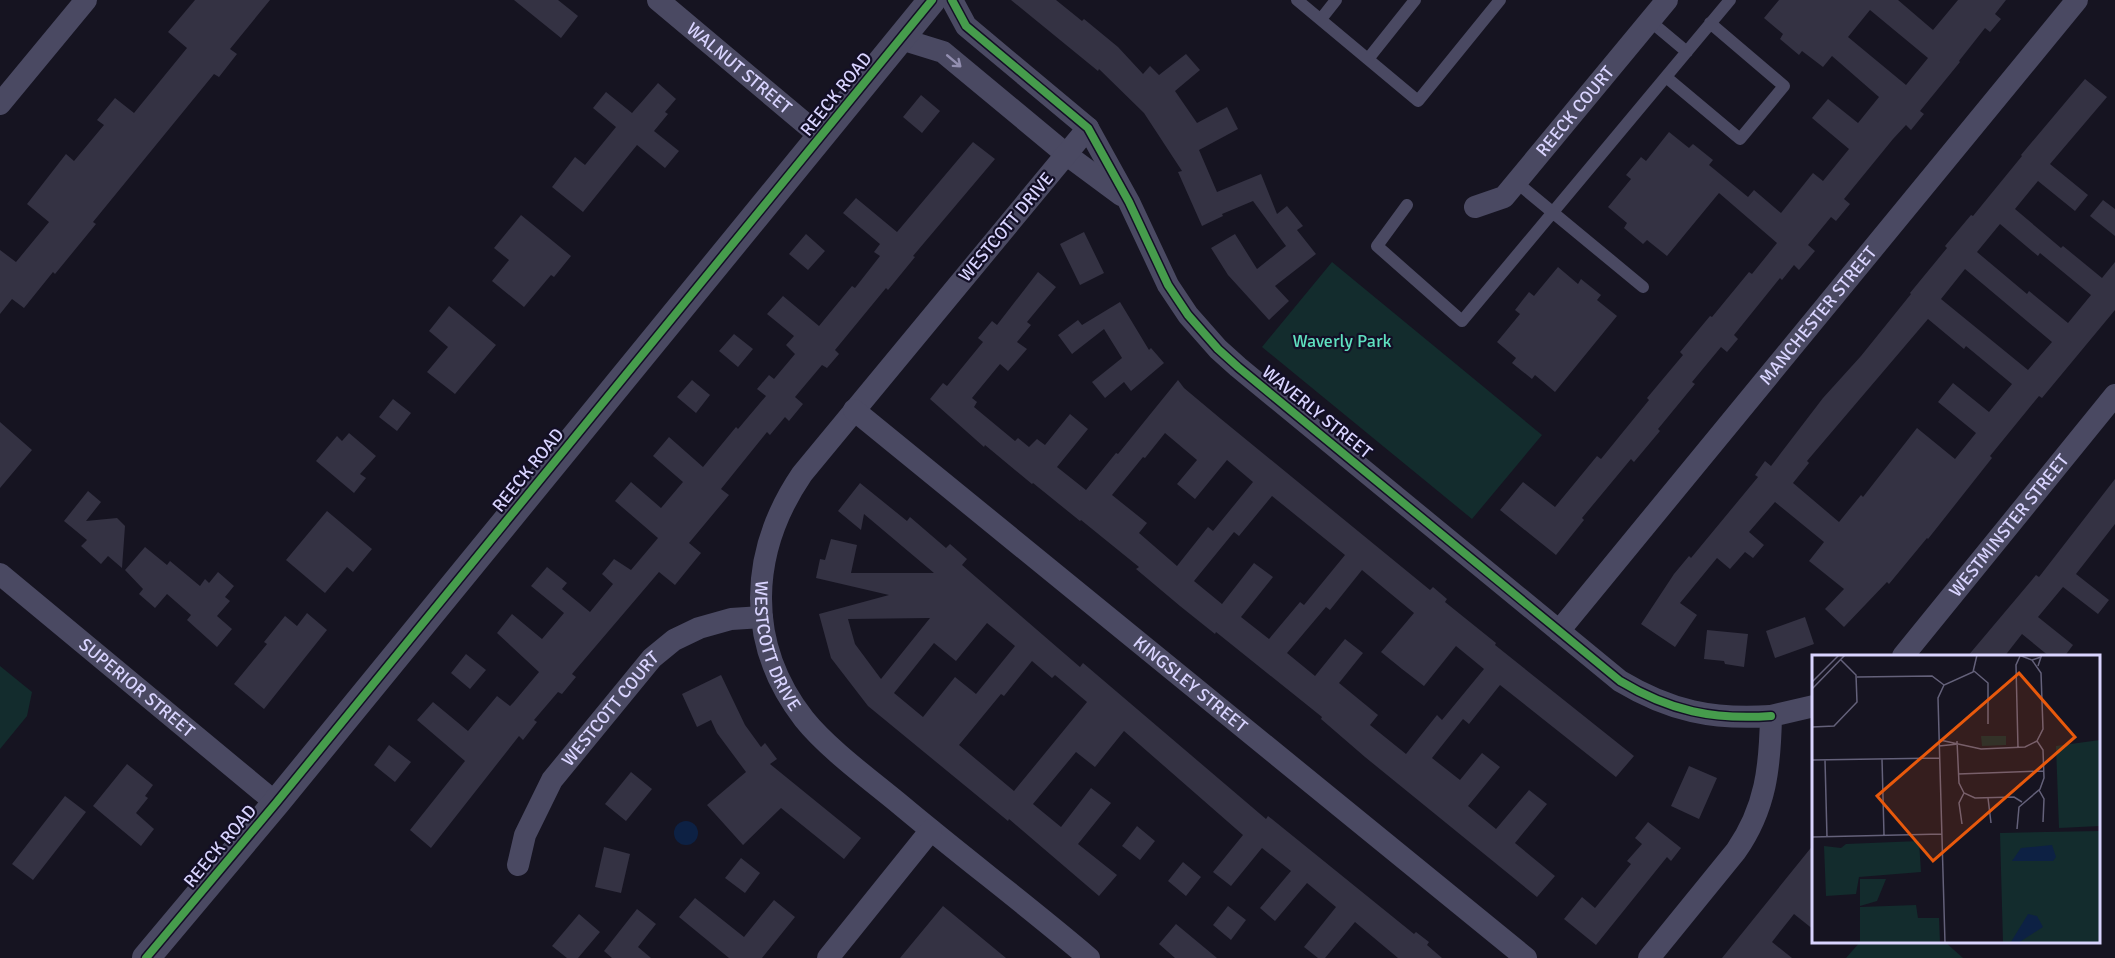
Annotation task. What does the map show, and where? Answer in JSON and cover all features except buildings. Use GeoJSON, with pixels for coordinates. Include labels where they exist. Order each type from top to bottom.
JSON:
{"type":"FeatureCollection","features":[{"type":"Feature","properties":{"kind":"street"},"geometry":{"type":"LineString","coordinates":[[0,104],[86,0]]}},
{"type":"Feature","properties":{"kind":"street","name":"WALNUT STREET"},"geometry":{"type":"LineString","coordinates":[[658,0],[820,136]]}},
{"type":"Feature","properties":{"kind":"street","name":"REECK ROAD"},"geometry":{"type":"LineString","coordinates":[[146,958],[276,803],[932,0]]}},
{"type":"Feature","properties":{"kind":"street","name":"WAVERLY STREET"},"geometry":{"type":"LineString","coordinates":[[952,0],[966,26],[1088,128],[1129,202],[1168,285],[1188,315],[1218,349],[1620,681],[1661,702],[1691,712],[1740,718],[1771,716]]}},
{"type":"Feature","properties":{"kind":"street","name":"REECK COURT"},"geometry":{"type":"LineString","coordinates":[[1475,207],[1504,197],[1667,0]]}},
{"type":"Feature","properties":{"kind":"street","name":"MANCHESTER STREET"},"geometry":{"type":"LineString","coordinates":[[1560,631],[2077,0]]}},
{"type":"Feature","properties":{"kind":"street","name":"WAVERLY STREET"},"geometry":{"type":"LineString","coordinates":[[901,39],[944,52],[1129,202]]}},
{"type":"Feature","properties":{"kind":"street","name":"WESTCOTT DRIVE"},"geometry":{"type":"LineString","coordinates":[[1088,128],[802,474],[779,512],[771,532],[764,561],[761,590],[767,648],[784,687],[804,719],[822,738],[931,830],[1089,958]]}},
{"type":"Feature","properties":{"kind":"street","name":"WESTMINSTER STREET"},"geometry":{"type":"LineString","coordinates":[[1906,655],[2115,395]]}},
{"type":"Feature","properties":{"kind":"street","name":"KINGSLEY STREET"},"geometry":{"type":"LineString","coordinates":[[854,410],[1526,958]]}},
{"type":"Feature","properties":{"kind":"street","name":"SUPERIOR STREET"},"geometry":{"type":"LineString","coordinates":[[0,574],[276,803]]}},
{"type":"Feature","properties":{"kind":"street","name":"WESTCOTT COURT"},"geometry":{"type":"LineString","coordinates":[[518,865],[525,835],[552,780],[652,658],[674,640],[699,628],[731,619],[762,616]]}},
{"type":"Feature","properties":{"kind":"street"},"geometry":{"type":"LineString","coordinates":[[1649,958],[1737,851],[1747,835],[1758,811],[1765,786],[1771,716],[1812,706]]}},
{"type":"Feature","properties":{"kind":"street"},"geometry":{"type":"LineString","coordinates":[[828,958],[931,830]]}},
{"type":"Feature","properties":{"kind":"lane"},"geometry":{"type":"LineString","coordinates":[[1297,0],[1418,101],[1500,0]]}},
{"type":"Feature","properties":{"kind":"lane"},"geometry":{"type":"LineString","coordinates":[[1321,19],[1336,0]]}},
{"type":"Feature","properties":{"kind":"lane"},"geometry":{"type":"LineString","coordinates":[[1368,59],[1416,0]]}},
{"type":"Feature","properties":{"kind":"lane"},"geometry":{"type":"LineString","coordinates":[[1407,205],[1377,246],[1462,321],[1730,0]]}},
{"type":"Feature","properties":{"kind":"lane"},"geometry":{"type":"LineString","coordinates":[[1650,21],[1687,52]]}},
{"type":"Feature","properties":{"kind":"lane"},"geometry":{"type":"LineString","coordinates":[[1666,77],[1740,139],[1755,122],[1784,86],[1710,23]]}},
{"type":"Feature","properties":{"kind":"lane"},"geometry":{"type":"LineString","coordinates":[[1516,182],[1643,287]]}},
{"type":"Feature","properties":{"kind":"green space","name":"Waverly Park"},"geometry":{"type":"Polygon","coordinates":[[[1332,262],[1542,435],[1472,519],[1262,347],[1332,262]]]}},
{"type":"Feature","properties":{"kind":"green space"},"geometry":{"type":"Polygon","coordinates":[[[0,666],[32,692],[27,716],[0,749],[0,666]]]}},
{"type":"Feature","properties":{"kind":"green space"},"geometry":{"type":"Polygon","coordinates":[[[1859,943],[1946,943],[1963,958],[1846,958],[1859,943]]]}},
{"type":"Feature","properties":{"kind":"water"},"geometry":{"type":"Polygon","coordinates":[[[686,821],[694,825],[698,833],[694,841],[686,845],[678,841],[674,833],[678,825],[686,821]]]}},
{"type":"Feature","properties":{"kind":"cycle path"},"geometry":{"type":"LineString","coordinates":[[146,958],[276,803],[932,0]]}},
{"type":"Feature","properties":{"kind":"cycle path"},"geometry":{"type":"LineString","coordinates":[[952,0],[966,26],[1088,128],[1129,202],[1168,285],[1188,315],[1218,349],[1238,367],[1620,681],[1657,700],[1692,711],[1711,715],[1771,716]]}}]}
